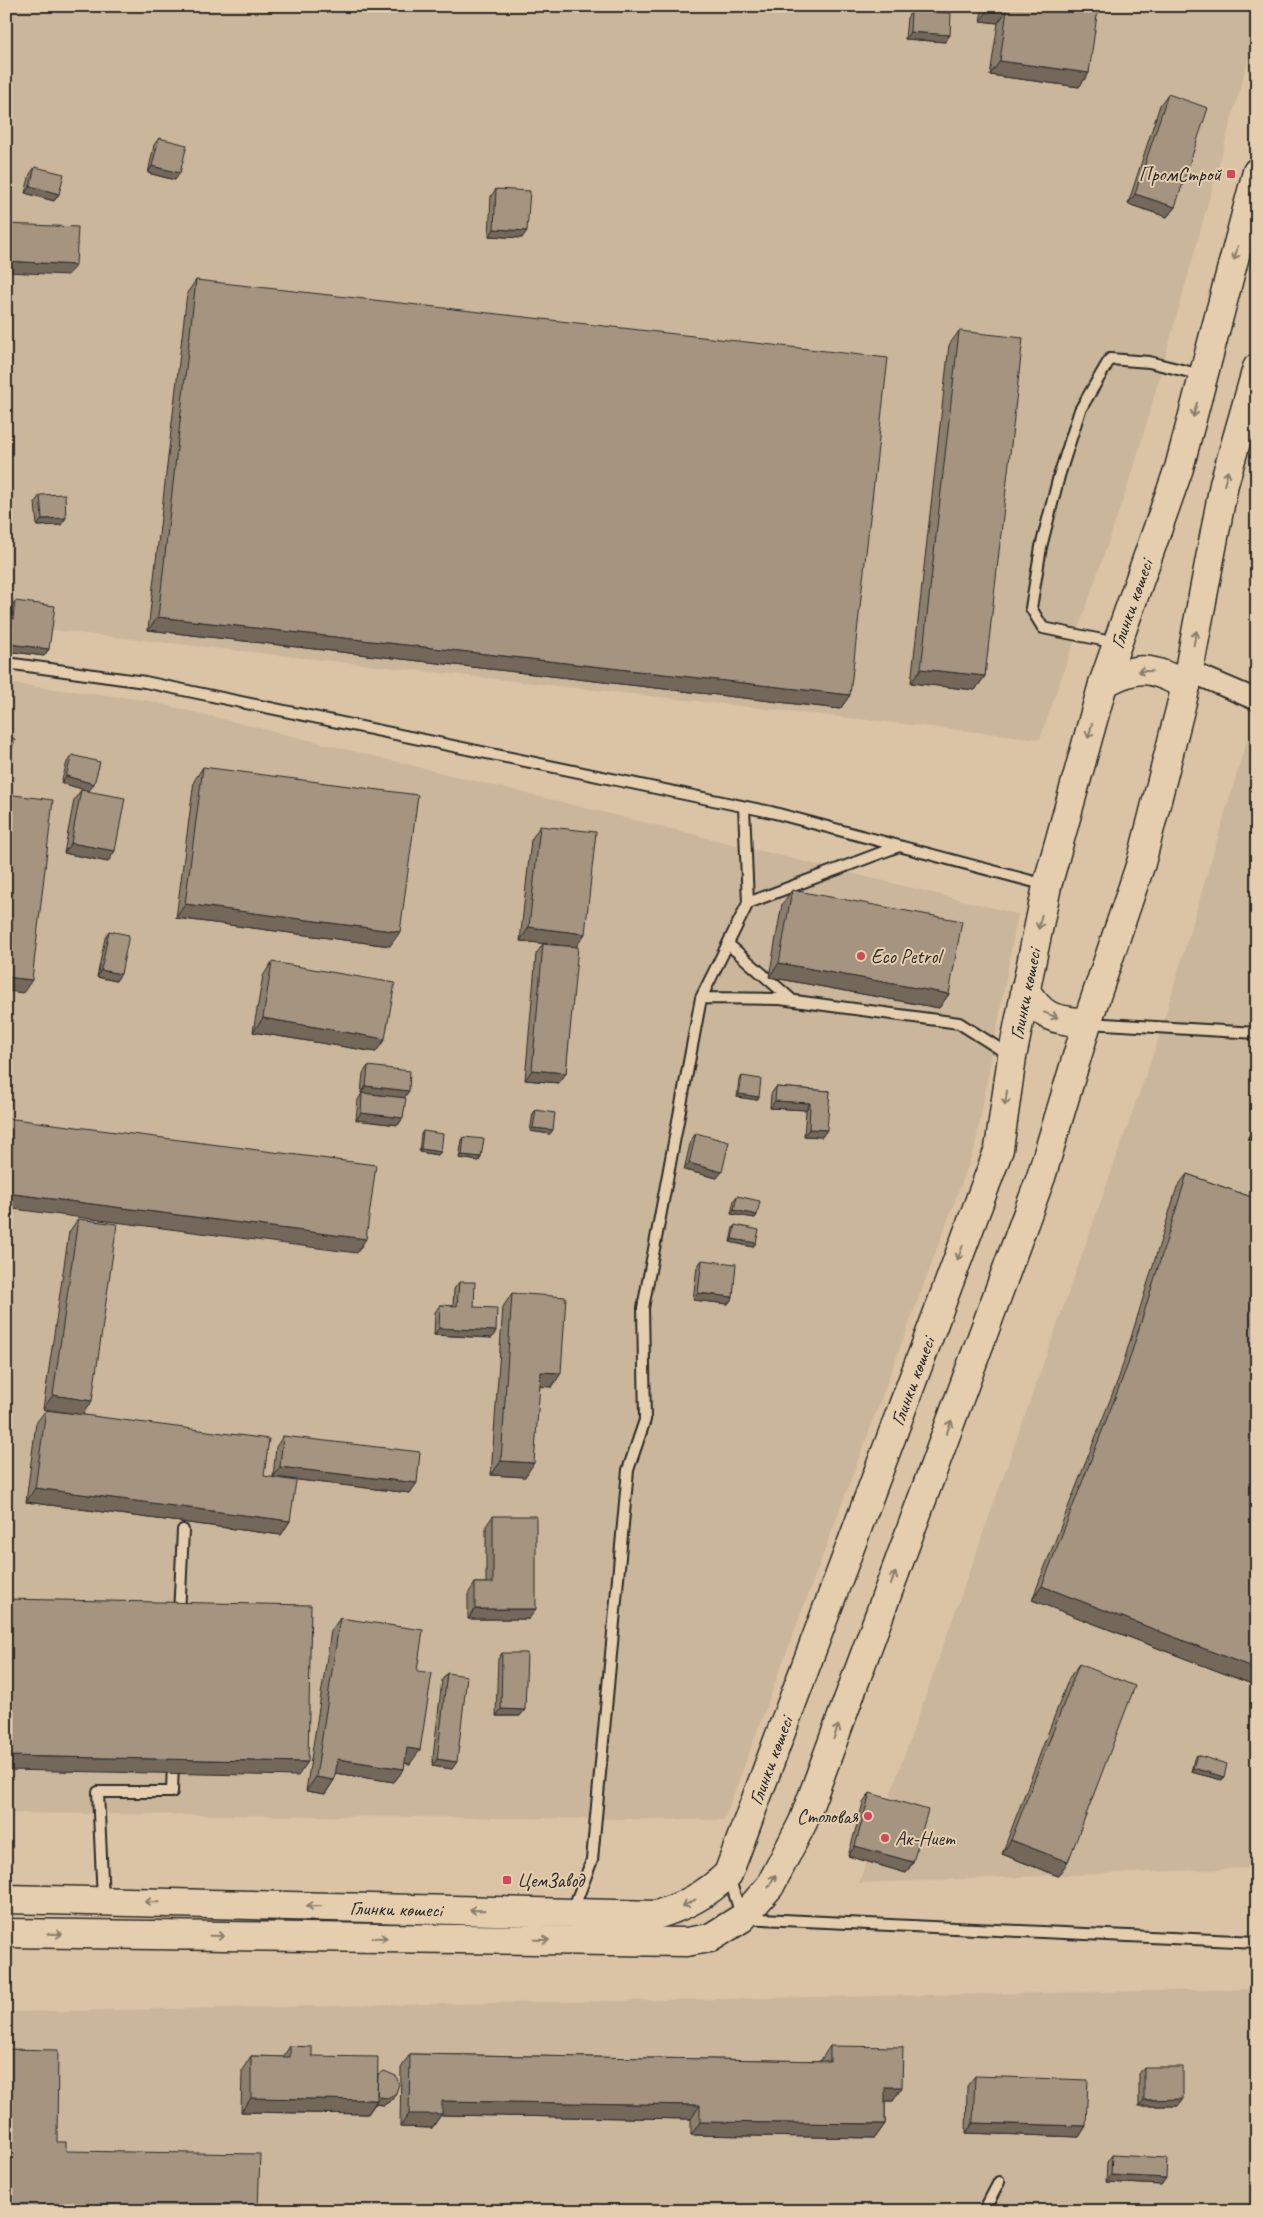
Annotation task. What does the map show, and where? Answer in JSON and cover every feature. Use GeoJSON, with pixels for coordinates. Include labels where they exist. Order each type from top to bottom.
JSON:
{"type":"FeatureCollection","features":[{"type":"Feature","properties":{"kind":"main road","name":"Глинки көшесі"},"geometry":{"type":"LineString","coordinates":[[6,1899],[656,1915],[681,1907],[702,1896],[728,1874],[999,1149],[1012,1056],[1047,886],[1103,684],[1179,468],[1257,172]]}},
{"type":"Feature","properties":{"kind":"main road","name":"Глинки көшесі"},"geometry":{"type":"LineString","coordinates":[[6,1933],[686,1942],[710,1938],[742,1918],[770,1886],[803,1822],[1041,1177],[1088,1023],[1141,863],[1188,679],[1224,484],[1257,368]]}},
{"type":"Feature","properties":{"kind":"main road"},"geometry":{"type":"LineString","coordinates":[[1103,684],[1123,672],[1145,670],[1188,679]]}},
{"type":"Feature","properties":{"kind":"main road"},"geometry":{"type":"LineString","coordinates":[[1025,990],[1035,1005],[1047,1016],[1088,1023]]}},
{"type":"Feature","properties":{"kind":"street"},"geometry":{"type":"LineString","coordinates":[[1188,679],[1257,700]]}},
{"type":"Feature","properties":{"kind":"lane"},"geometry":{"type":"LineString","coordinates":[[1118,644],[1043,628],[1031,608],[1041,547],[1059,476],[1080,410],[1110,359],[1149,362],[1204,375]]}},
{"type":"Feature","properties":{"kind":"lane"},"geometry":{"type":"LineString","coordinates":[[6,664],[145,682],[744,807],[1047,886]]}},
{"type":"Feature","properties":{"kind":"lane"},"geometry":{"type":"LineString","coordinates":[[572,1913],[592,1860],[628,1470],[645,1420],[643,1308],[701,998],[748,903],[744,807]]}},
{"type":"Feature","properties":{"kind":"lane"},"geometry":{"type":"LineString","coordinates":[[748,903],[899,846]]}},
{"type":"Feature","properties":{"kind":"lane"},"geometry":{"type":"LineString","coordinates":[[728,944],[792,1000]]}},
{"type":"Feature","properties":{"kind":"lane"},"geometry":{"type":"LineString","coordinates":[[701,998],[792,1000],[959,1023],[1012,1056]]}},
{"type":"Feature","properties":{"kind":"lane"},"geometry":{"type":"LineString","coordinates":[[1088,1023],[1257,1033]]}},
{"type":"Feature","properties":{"kind":"lane"},"geometry":{"type":"LineString","coordinates":[[179,1627],[183,1530]]}},
{"type":"Feature","properties":{"kind":"lane"},"geometry":{"type":"LineString","coordinates":[[103,1901],[98,1792],[172,1792],[174,1753]]}},
{"type":"Feature","properties":{"kind":"lane"},"geometry":{"type":"LineString","coordinates":[[728,1874],[742,1918],[1257,1942]]}},
{"type":"Feature","properties":{"kind":"lane"},"geometry":{"type":"LineString","coordinates":[[984,2211],[999,2182]]}},
{"type":"Feature","properties":{"kind":"shaded area"},"geometry":{"type":"Polygon","coordinates":[[[6,6],[1257,6],[1257,28],[1134,468],[1040,739],[6,625],[6,6]]]}},
{"type":"Feature","properties":{"kind":"shaded area"},"geometry":{"type":"Polygon","coordinates":[[[6,683],[145,700],[1018,914],[975,1147],[724,1820],[6,1813],[6,683]]]}},
{"type":"Feature","properties":{"kind":"shaded area"},"geometry":{"type":"Polygon","coordinates":[[[1247,739],[1257,741],[1257,1868],[859,1883],[1156,1046],[1247,739]]]}},
{"type":"Feature","properties":{"kind":"shaded area"},"geometry":{"type":"Polygon","coordinates":[[[1257,1989],[1257,2211],[6,2211],[6,2012],[1257,1989]]]}},
{"type":"Feature","properties":{"kind":"building"},"geometry":{"type":"Polygon","coordinates":[[[990,6],[1085,6],[1098,8],[1089,73],[1000,61],[1007,10],[990,8],[990,6]]]}},
{"type":"Feature","properties":{"kind":"building"},"geometry":{"type":"Polygon","coordinates":[[[911,11],[951,13],[950,35],[910,32],[911,11]]]}},
{"type":"Feature","properties":{"kind":"building"},"geometry":{"type":"Polygon","coordinates":[[[1168,94],[1208,108],[1175,207],[1135,194],[1168,94]]]}},
{"type":"Feature","properties":{"kind":"building"},"geometry":{"type":"Polygon","coordinates":[[[159,138],[187,145],[180,173],[152,166],[159,138]]]}},
{"type":"Feature","properties":{"kind":"building"},"geometry":{"type":"Polygon","coordinates":[[[35,167],[64,174],[59,194],[30,186],[35,167]]]}},
{"type":"Feature","properties":{"kind":"building"},"geometry":{"type":"Polygon","coordinates":[[[496,189],[530,191],[527,231],[494,229],[496,189]]]}},
{"type":"Feature","properties":{"kind":"building"},"geometry":{"type":"Polygon","coordinates":[[[6,224],[78,227],[76,265],[6,261],[6,224]]]}},
{"type":"Feature","properties":{"kind":"building"},"geometry":{"type":"Polygon","coordinates":[[[196,280],[888,358],[850,695],[158,617],[196,280]]]}},
{"type":"Feature","properties":{"kind":"building"},"geometry":{"type":"Polygon","coordinates":[[[959,331],[1023,338],[985,676],[921,669],[959,331]]]}},
{"type":"Feature","properties":{"kind":"building"},"geometry":{"type":"Polygon","coordinates":[[[65,494],[66,518],[42,519],[40,495],[65,494]]]}},
{"type":"Feature","properties":{"kind":"building"},"geometry":{"type":"Polygon","coordinates":[[[15,601],[55,606],[49,649],[10,644],[15,601]]]}},
{"type":"Feature","properties":{"kind":"building"},"geometry":{"type":"Polygon","coordinates":[[[6,737],[15,739],[9,761],[6,760],[6,737]]]}},
{"type":"Feature","properties":{"kind":"building"},"geometry":{"type":"Polygon","coordinates":[[[72,755],[100,762],[94,784],[66,776],[72,755]]]}},
{"type":"Feature","properties":{"kind":"building"},"geometry":{"type":"Polygon","coordinates":[[[203,767],[418,795],[400,932],[185,904],[203,767]]]}},
{"type":"Feature","properties":{"kind":"building"},"geometry":{"type":"Polygon","coordinates":[[[81,790],[125,798],[115,851],[71,843],[81,790]]]}},
{"type":"Feature","properties":{"kind":"building"},"geometry":{"type":"Polygon","coordinates":[[[6,794],[53,800],[32,980],[6,977],[6,794]]]}},
{"type":"Feature","properties":{"kind":"building"},"geometry":{"type":"Polygon","coordinates":[[[540,826],[596,832],[585,934],[529,927],[540,826]]]}},
{"type":"Feature","properties":{"kind":"building","name":"Eco Petrol"},"geometry":{"type":"Polygon","coordinates":[[[792,890],[962,921],[949,994],[779,963],[792,890]]]}},
{"type":"Feature","properties":{"kind":"building"},"geometry":{"type":"Polygon","coordinates":[[[109,931],[129,935],[121,974],[101,970],[109,931]]]}},
{"type":"Feature","properties":{"kind":"building"},"geometry":{"type":"Polygon","coordinates":[[[543,944],[578,947],[566,1073],[532,1070],[543,944]]]}},
{"type":"Feature","properties":{"kind":"building"},"geometry":{"type":"Polygon","coordinates":[[[272,962],[395,983],[385,1039],[263,1018],[272,962]]]}},
{"type":"Feature","properties":{"kind":"building"},"geometry":{"type":"Polygon","coordinates":[[[368,1066],[410,1071],[409,1091],[366,1086],[368,1066]]]}},
{"type":"Feature","properties":{"kind":"building"},"geometry":{"type":"Polygon","coordinates":[[[742,1076],[761,1079],[759,1097],[739,1094],[742,1076]]]}},
{"type":"Feature","properties":{"kind":"building"},"geometry":{"type":"Polygon","coordinates":[[[776,1087],[830,1091],[827,1130],[809,1129],[810,1103],[775,1101],[776,1087]]]}},
{"type":"Feature","properties":{"kind":"building"},"geometry":{"type":"Polygon","coordinates":[[[362,1093],[406,1098],[403,1118],[361,1113],[362,1093]]]}},
{"type":"Feature","properties":{"kind":"building"},"geometry":{"type":"Polygon","coordinates":[[[536,1110],[555,1113],[553,1130],[533,1128],[536,1110]]]}},
{"type":"Feature","properties":{"kind":"building"},"geometry":{"type":"Polygon","coordinates":[[[6,1118],[376,1165],[366,1239],[6,1193],[6,1118]]]}},
{"type":"Feature","properties":{"kind":"building"},"geometry":{"type":"Polygon","coordinates":[[[423,1131],[443,1134],[441,1152],[421,1149],[423,1131]]]}},
{"type":"Feature","properties":{"kind":"building"},"geometry":{"type":"Polygon","coordinates":[[[696,1133],[729,1142],[722,1172],[689,1163],[696,1133]]]}},
{"type":"Feature","properties":{"kind":"building"},"geometry":{"type":"Polygon","coordinates":[[[464,1137],[484,1139],[481,1157],[462,1155],[464,1137]]]}},
{"type":"Feature","properties":{"kind":"building"},"geometry":{"type":"Polygon","coordinates":[[[1187,1174],[1257,1199],[1257,1669],[1042,1586],[1128,1364],[1187,1174]]]}},
{"type":"Feature","properties":{"kind":"building"},"geometry":{"type":"Polygon","coordinates":[[[737,1196],[760,1201],[757,1215],[734,1210],[737,1196]]]}},
{"type":"Feature","properties":{"kind":"building"},"geometry":{"type":"Polygon","coordinates":[[[78,1219],[117,1224],[92,1401],[53,1395],[78,1219]]]}},
{"type":"Feature","properties":{"kind":"building"},"geometry":{"type":"Polygon","coordinates":[[[735,1225],[759,1230],[756,1243],[732,1239],[735,1225]]]}},
{"type":"Feature","properties":{"kind":"building"},"geometry":{"type":"Polygon","coordinates":[[[702,1260],[736,1264],[733,1297],[698,1293],[702,1260]]]}},
{"type":"Feature","properties":{"kind":"building"},"geometry":{"type":"Polygon","coordinates":[[[459,1282],[475,1282],[474,1307],[497,1308],[496,1331],[439,1328],[440,1305],[457,1306],[459,1282]]]}},
{"type":"Feature","properties":{"kind":"building"},"geometry":{"type":"Polygon","coordinates":[[[6,1292],[9,1292],[6,1317],[6,1292]]]}},
{"type":"Feature","properties":{"kind":"building"},"geometry":{"type":"Polygon","coordinates":[[[512,1293],[566,1297],[561,1373],[541,1372],[534,1463],[501,1461],[512,1293]]]}},
{"type":"Feature","properties":{"kind":"building"},"geometry":{"type":"Polygon","coordinates":[[[46,1410],[269,1439],[264,1476],[296,1481],[290,1521],[35,1488],[46,1410]]]}},
{"type":"Feature","properties":{"kind":"building"},"geometry":{"type":"Polygon","coordinates":[[[283,1436],[420,1452],[417,1483],[280,1467],[283,1436]]]}},
{"type":"Feature","properties":{"kind":"building"},"geometry":{"type":"Polygon","coordinates":[[[493,1516],[536,1516],[536,1609],[475,1609],[475,1583],[493,1583],[493,1516]]]}},
{"type":"Feature","properties":{"kind":"building"},"geometry":{"type":"Polygon","coordinates":[[[6,1599],[311,1605],[308,1762],[6,1756],[6,1599]]]}},
{"type":"Feature","properties":{"kind":"building"},"geometry":{"type":"Polygon","coordinates":[[[340,1618],[423,1630],[417,1671],[432,1673],[420,1750],[407,1748],[404,1769],[338,1759],[334,1780],[316,1777],[340,1618]]]}},
{"type":"Feature","properties":{"kind":"building"},"geometry":{"type":"Polygon","coordinates":[[[502,1653],[527,1653],[525,1710],[501,1709],[502,1653]]]}},
{"type":"Feature","properties":{"kind":"building"},"geometry":{"type":"Polygon","coordinates":[[[1079,1664],[1135,1686],[1068,1862],[1011,1840],[1079,1664]]]}},
{"type":"Feature","properties":{"kind":"building"},"geometry":{"type":"Polygon","coordinates":[[[447,1673],[467,1676],[457,1762],[437,1759],[447,1673]]]}},
{"type":"Feature","properties":{"kind":"building"},"geometry":{"type":"Polygon","coordinates":[[[1197,1755],[1227,1764],[1224,1777],[1193,1768],[1197,1755]]]}},
{"type":"Feature","properties":{"kind":"building","name":"Ак-Ниет"},"geometry":{"type":"Polygon","coordinates":[[[870,1793],[928,1810],[913,1862],[855,1846],[870,1793]]]}},
{"type":"Feature","properties":{"kind":"building"},"geometry":{"type":"Polygon","coordinates":[[[290,2046],[312,2047],[312,2056],[378,2057],[377,2100],[251,2098],[251,2056],[290,2057],[290,2046]]]}},
{"type":"Feature","properties":{"kind":"building"},"geometry":{"type":"Polygon","coordinates":[[[830,2046],[903,2047],[902,2087],[885,2087],[885,2124],[700,2122],[700,2105],[442,2101],[442,2114],[409,2114],[410,2054],[830,2061],[830,2046]]]}},
{"type":"Feature","properties":{"kind":"building"},"geometry":{"type":"Polygon","coordinates":[[[6,2049],[58,2050],[57,2142],[66,2142],[66,2151],[260,2154],[258,2211],[6,2211],[6,2049]]]}},
{"type":"Feature","properties":{"kind":"building"},"geometry":{"type":"Polygon","coordinates":[[[1144,2067],[1183,2067],[1183,2099],[1144,2100],[1144,2067]]]}},
{"type":"Feature","properties":{"kind":"building"},"geometry":{"type":"Polygon","coordinates":[[[384,2071],[396,2076],[399,2084],[396,2093],[389,2098],[377,2095],[378,2075],[384,2071]]]}},
{"type":"Feature","properties":{"kind":"building"},"geometry":{"type":"Polygon","coordinates":[[[975,2076],[1088,2080],[1086,2126],[973,2123],[975,2076]]]}},
{"type":"Feature","properties":{"kind":"building"},"geometry":{"type":"Polygon","coordinates":[[[1112,2155],[1167,2158],[1166,2178],[1111,2175],[1112,2155]]]}},
{"type":"Feature","properties":{"kind":"building"},"geometry":{"type":"Polygon","coordinates":[[[1257,2206],[1257,2211],[1068,2211],[1068,2208],[1257,2206]]]}},
{"type":"Feature","properties":{"kind":"railway"},"geometry":{"type":"LineString","coordinates":[[1249,1139],[1257,1123]]}},
{"type":"Feature","properties":{"kind":"place","name":"ПромСтрой"},"geometry":{"type":"Point","coordinates":[1231,174]}},
{"type":"Feature","properties":{"kind":"place","name":"Eco Petrol"},"geometry":{"type":"Point","coordinates":[861,956]}},
{"type":"Feature","properties":{"kind":"place","name":"Столовая"},"geometry":{"type":"Point","coordinates":[868,1816]}},
{"type":"Feature","properties":{"kind":"place","name":"Ак-Ниет"},"geometry":{"type":"Point","coordinates":[885,1838]}},
{"type":"Feature","properties":{"kind":"place","name":"ЦемЗавод"},"geometry":{"type":"Point","coordinates":[507,1880]}}]}
